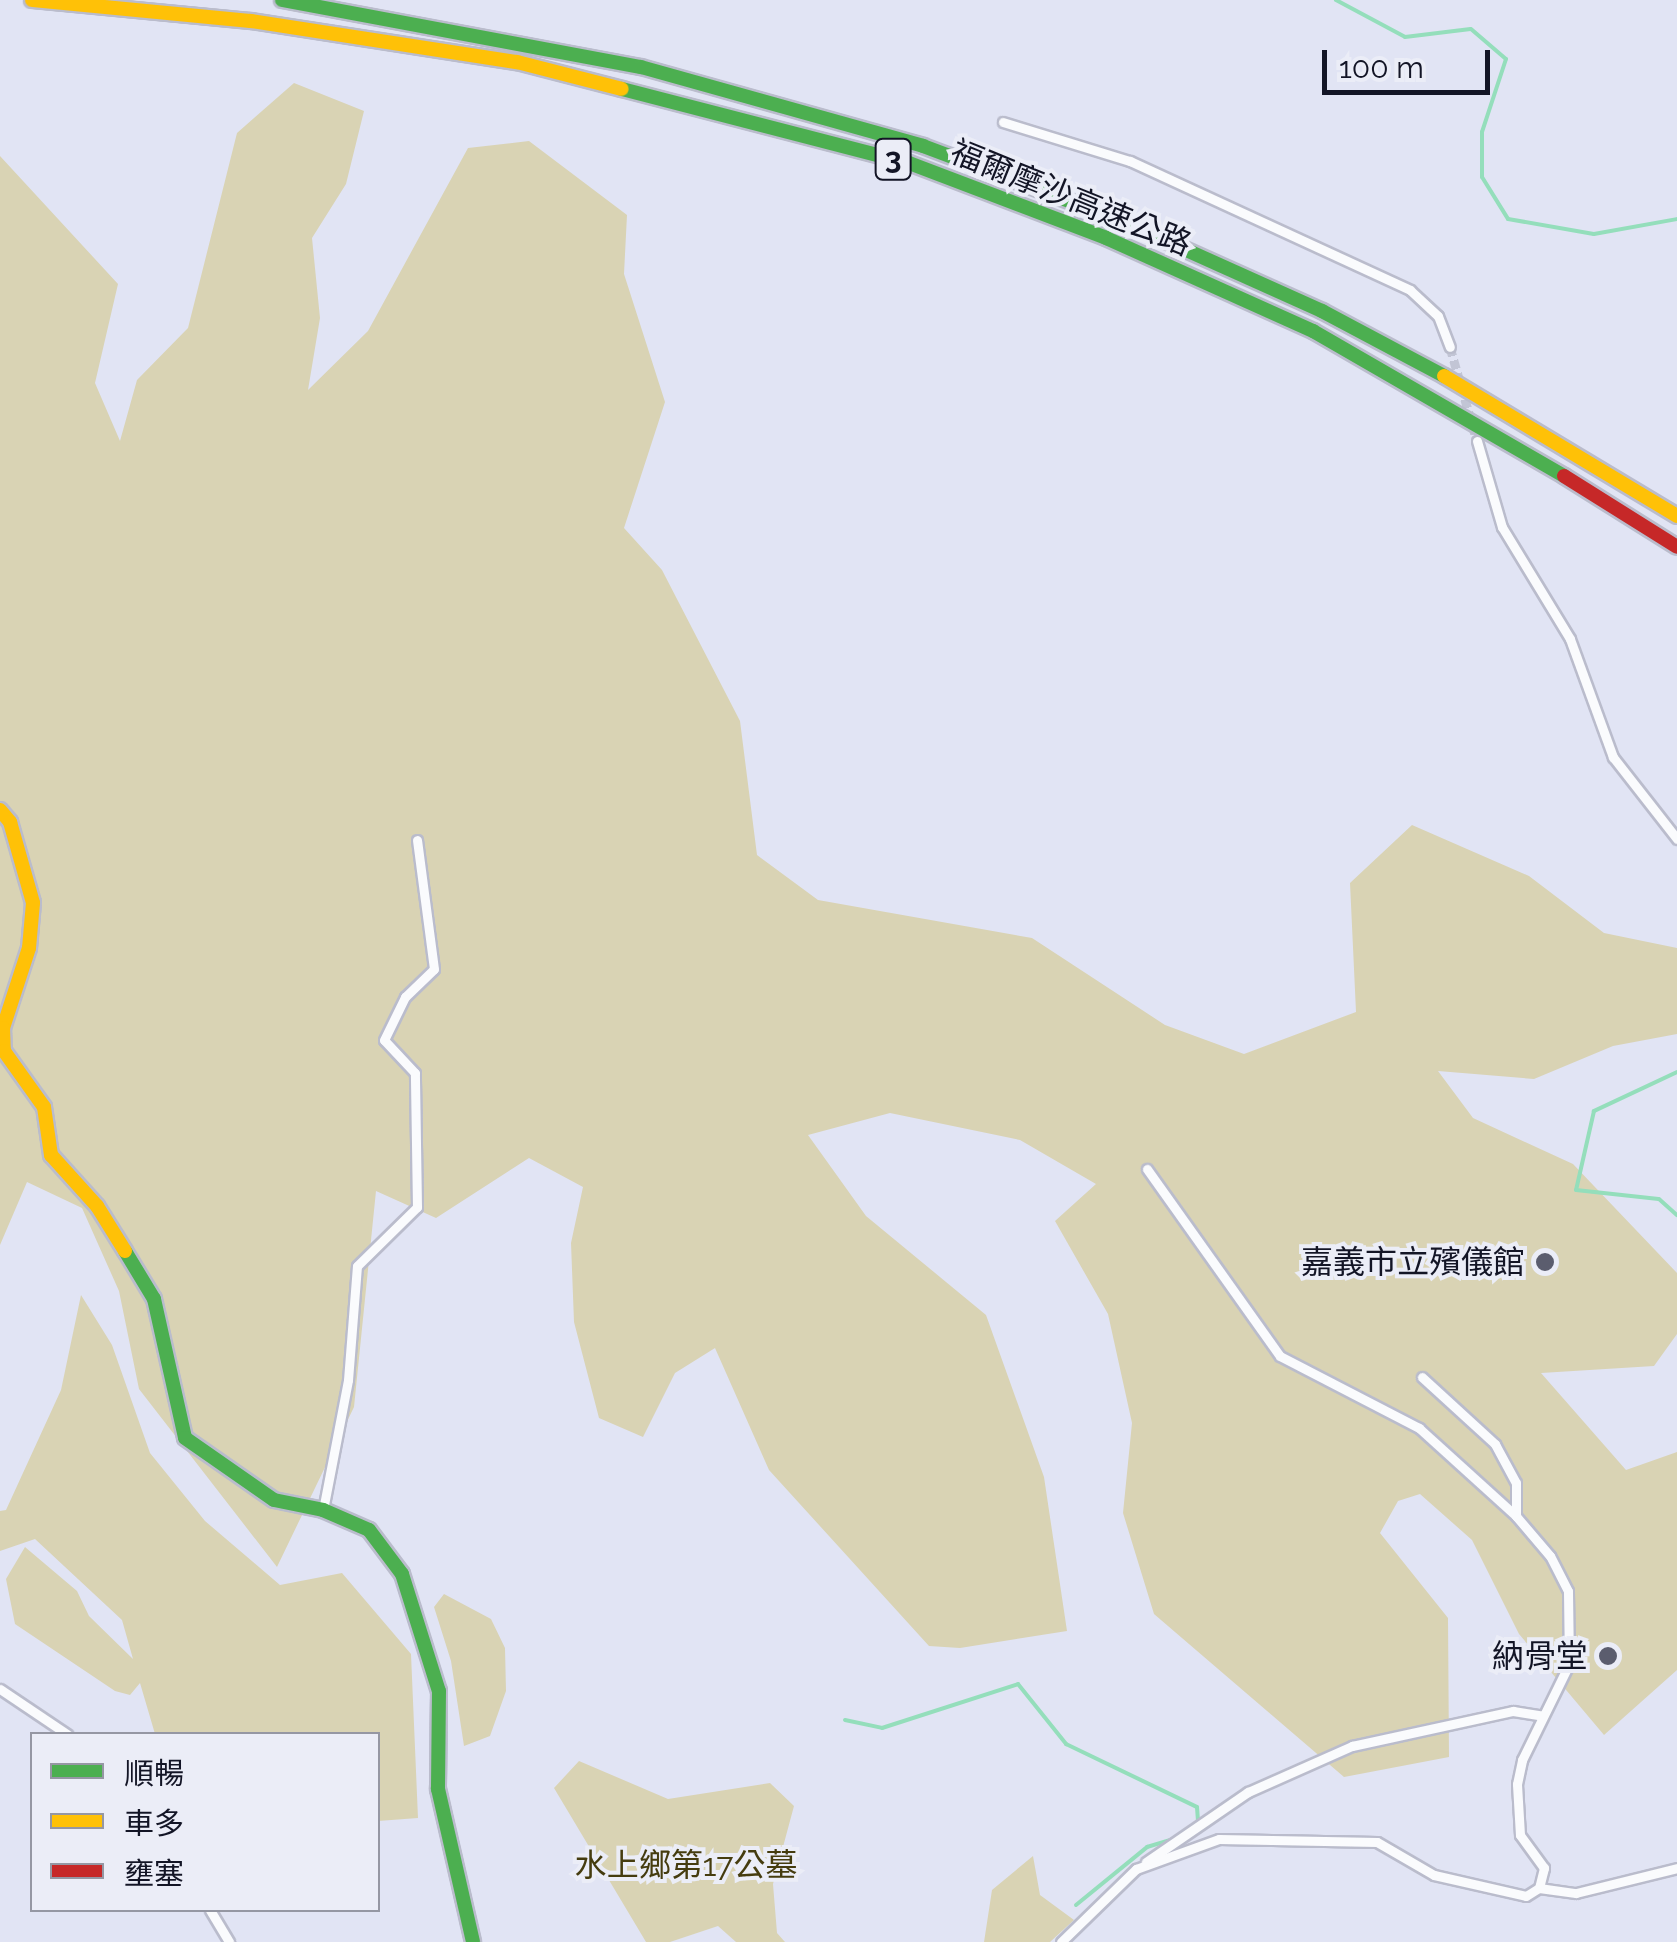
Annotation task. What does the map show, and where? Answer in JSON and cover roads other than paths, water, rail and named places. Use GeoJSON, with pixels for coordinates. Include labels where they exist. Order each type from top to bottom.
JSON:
{"type":"FeatureCollection","features":[{"type":"Feature","properties":{"kind":"main road","name":"福爾摩沙高速公路"},"geometry":{"type":"LineString","coordinates":[[32,0],[251,20],[516,62],[909,164],[1106,238],[1313,331],[1475,419],[1677,546]]}},
{"type":"Feature","properties":{"kind":"main road","name":"福爾摩沙高速公路"},"geometry":{"type":"LineString","coordinates":[[282,0],[622,62],[922,146],[1115,218],[1322,312],[1486,398],[1677,516]]}},
{"type":"Feature","properties":{"kind":"main road"},"geometry":{"type":"LineString","coordinates":[[0,810],[10,822],[33,903],[29,948],[2,1041],[44,1108],[51,1155],[98,1206],[154,1299],[185,1438],[208,1460],[274,1500],[323,1510],[386,1545],[418,1612],[439,1691],[438,1790],[473,1942]]}},
{"type":"Feature","properties":{"kind":"street"},"geometry":{"type":"LineString","coordinates":[[1003,122],[1130,161],[1410,290],[1438,316],[1450,347]]}},
{"type":"Feature","properties":{"kind":"street"},"geometry":{"type":"LineString","coordinates":[[1477,441],[1502,528],[1570,639],[1613,757],[1677,838]]}},
{"type":"Feature","properties":{"kind":"street"},"geometry":{"type":"LineString","coordinates":[[323,1510],[348,1380],[357,1266],[417,1207],[415,1073],[384,1040],[404,997],[434,969],[417,840]]}},
{"type":"Feature","properties":{"kind":"street"},"geometry":{"type":"LineString","coordinates":[[1147,1169],[1280,1356],[1419,1428],[1516,1516],[1568,1591],[1569,1664],[1559,1695],[1543,1716],[1522,1760],[1515,1810],[1520,1834],[1544,1868],[1539,1888]]}},
{"type":"Feature","properties":{"kind":"street"},"geometry":{"type":"LineString","coordinates":[[1422,1377],[1496,1444],[1516,1483],[1516,1516]]}},
{"type":"Feature","properties":{"kind":"street"},"geometry":{"type":"LineString","coordinates":[[0,1689],[64,1732]]}},
{"type":"Feature","properties":{"kind":"street"},"geometry":{"type":"LineString","coordinates":[[1061,1942],[1136,1869],[1248,1792],[1352,1746],[1513,1711],[1543,1716]]}},
{"type":"Feature","properties":{"kind":"street"},"geometry":{"type":"LineString","coordinates":[[1136,1869],[1218,1839],[1376,1842],[1434,1875],[1526,1896],[1539,1888],[1576,1893],[1677,1868]]}},
{"type":"Feature","properties":{"kind":"street"},"geometry":{"type":"LineString","coordinates":[[211,1912],[229,1942]]}},
{"type":"Feature","properties":{"kind":"waterway"},"geometry":{"type":"LineString","coordinates":[[1336,0],[1405,37],[1471,29],[1506,59],[1482,132],[1482,177],[1508,219],[1594,234],[1677,219]]}},
{"type":"Feature","properties":{"kind":"waterway"},"geometry":{"type":"LineString","coordinates":[[1677,1072],[1594,1111],[1576,1190],[1659,1199],[1677,1215]]}},
{"type":"Feature","properties":{"kind":"waterway"},"geometry":{"type":"LineString","coordinates":[[845,1720],[882,1728],[1018,1684],[1066,1744],[1197,1807],[1198,1823]]}},
{"type":"Feature","properties":{"kind":"waterway"},"geometry":{"type":"LineString","coordinates":[[1076,1905],[1147,1847],[1174,1839]]}},
{"type":"Feature","properties":{"kind":"tunnel"},"geometry":{"type":"LineString","coordinates":[[1450,347],[1477,441]]}},
{"type":"Feature","properties":{"kind":"place","name":"嘉義市立殯儀館"},"geometry":{"type":"Point","coordinates":[1545,1262]}},
{"type":"Feature","properties":{"kind":"place","name":"納骨堂"},"geometry":{"type":"Point","coordinates":[1608,1656]}},
{"type":"Feature","properties":{"kind":"park label","name":"水上鄉第17公墓"},"geometry":{"type":"Point","coordinates":[686,1865]}}]}
